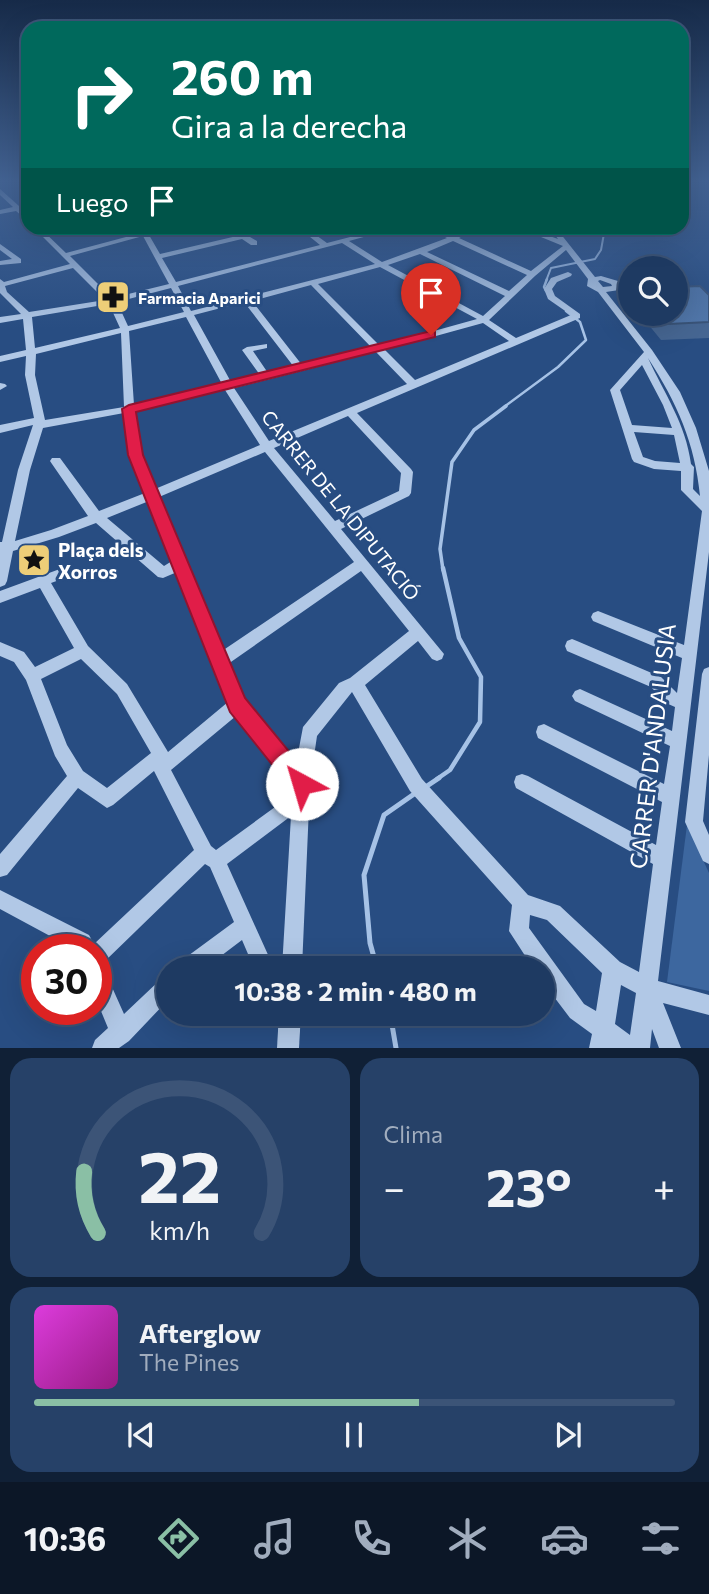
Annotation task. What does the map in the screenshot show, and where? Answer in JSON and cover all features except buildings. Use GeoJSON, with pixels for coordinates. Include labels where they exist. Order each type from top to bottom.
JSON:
{"type":"FeatureCollection","features":[{"type":"Feature","properties":{"kind":"street"},"geometry":{"type":"LineString","coordinates":[[45,235],[111,300],[125,330],[129,409],[136,455],[237,705],[302,791]]}},
{"type":"Feature","properties":{"kind":"street"},"geometry":{"type":"LineString","coordinates":[[66,255],[128,235]]}},
{"type":"Feature","properties":{"kind":"street","name":"CARRER DE LA DIPUTACIÓ"},"geometry":{"type":"LineString","coordinates":[[146,235],[228,386],[267,447],[437,654]]}},
{"type":"Feature","properties":{"kind":"street"},"geometry":{"type":"LineString","coordinates":[[158,257],[248,235]]}},
{"type":"Feature","properties":{"kind":"street"},"geometry":{"type":"LineString","coordinates":[[311,235],[325,245]]}},
{"type":"Feature","properties":{"kind":"street"},"geometry":{"type":"LineString","coordinates":[[0,320],[74,309],[364,235]]}},
{"type":"Feature","properties":{"kind":"street"},"geometry":{"type":"LineString","coordinates":[[447,235],[532,274]]}},
{"type":"Feature","properties":{"kind":"street"},"geometry":{"type":"LineString","coordinates":[[0,359],[382,264],[460,235]]}},
{"type":"Feature","properties":{"kind":"street"},"geometry":{"type":"LineString","coordinates":[[540,235],[568,246]]}},
{"type":"Feature","properties":{"kind":"street","name":"CARRER D'ANDALUSIA"},"geometry":{"type":"LineString","coordinates":[[559,235],[675,392],[691,428],[708,491],[709,510],[639,1048]]}},
{"type":"Feature","properties":{"kind":"street"},"geometry":{"type":"LineString","coordinates":[[244,236],[254,243]]}},
{"type":"Feature","properties":{"kind":"street"},"geometry":{"type":"LineString","coordinates":[[344,240],[360,253],[484,320],[516,342]]}},
{"type":"Feature","properties":{"kind":"street"},"geometry":{"type":"LineString","coordinates":[[0,246],[18,261],[0,263]]}},
{"type":"Feature","properties":{"kind":"street"},"geometry":{"type":"LineString","coordinates":[[0,429],[19,423],[39,423],[129,409],[378,349],[484,320],[532,274],[568,246]]}},
{"type":"Feature","properties":{"kind":"street"},"geometry":{"type":"LineString","coordinates":[[419,251],[510,295]]}},
{"type":"Feature","properties":{"kind":"street"},"geometry":{"type":"LineString","coordinates":[[551,259],[561,260]]}},
{"type":"Feature","properties":{"kind":"street"},"geometry":{"type":"LineString","coordinates":[[570,261],[580,262]]}},
{"type":"Feature","properties":{"kind":"street"},"geometry":{"type":"LineString","coordinates":[[0,581],[4,546],[39,423],[30,375],[31,352],[27,315],[1,286],[76,265]]}},
{"type":"Feature","properties":{"kind":"street"},"geometry":{"type":"LineString","coordinates":[[4,546],[21,545],[55,534],[577,316],[551,297],[548,289],[554,281],[568,274]]}},
{"type":"Feature","properties":{"kind":"street"},"geometry":{"type":"LineString","coordinates":[[593,279],[605,278],[617,285],[614,290],[601,290]]}},
{"type":"Feature","properties":{"kind":"street"},"geometry":{"type":"LineString","coordinates":[[312,282],[414,385]]}},
{"type":"Feature","properties":{"kind":"street"},"geometry":{"type":"LineString","coordinates":[[246,299],[300,368]]}},
{"type":"Feature","properties":{"kind":"street"},"geometry":{"type":"LineString","coordinates":[[264,346],[247,350],[266,377]]}},
{"type":"Feature","properties":{"kind":"street"},"geometry":{"type":"LineString","coordinates":[[646,355],[615,390],[638,459],[654,465],[688,467]]}},
{"type":"Feature","properties":{"kind":"street","name":"CARRER D'ANDALUSIA"},"geometry":{"type":"LineString","coordinates":[[646,355],[679,432],[688,467],[687,490],[709,510]]}},
{"type":"Feature","properties":{"kind":"street"},"geometry":{"type":"LineString","coordinates":[[333,527],[405,493],[407,472],[349,412]]}},
{"type":"Feature","properties":{"kind":"street"},"geometry":{"type":"LineString","coordinates":[[627,428],[679,432]]}},
{"type":"Feature","properties":{"kind":"street"},"geometry":{"type":"LineString","coordinates":[[56,461],[97,517],[163,573],[180,563]]}},
{"type":"Feature","properties":{"kind":"street"},"geometry":{"type":"LineString","coordinates":[[220,661],[362,563]]}},
{"type":"Feature","properties":{"kind":"street"},"geometry":{"type":"LineString","coordinates":[[0,597],[68,571]]}},
{"type":"Feature","properties":{"kind":"street"},"geometry":{"type":"LineString","coordinates":[[43,581],[83,651],[122,689],[211,856],[259,956]]}},
{"type":"Feature","properties":{"kind":"street"},"geometry":{"type":"LineString","coordinates":[[598,617],[690,654]]}},
{"type":"Feature","properties":{"kind":"street"},"geometry":{"type":"LineString","coordinates":[[293,956],[302,791],[309,733],[344,688],[355,683],[419,632]]}},
{"type":"Feature","properties":{"kind":"street"},"geometry":{"type":"LineString","coordinates":[[572,646],[656,682],[671,698],[683,703]]}},
{"type":"Feature","properties":{"kind":"street"},"geometry":{"type":"LineString","coordinates":[[0,649],[19,657],[32,676],[61,750],[77,776],[107,799],[237,705]]}},
{"type":"Feature","properties":{"kind":"street"},"geometry":{"type":"LineString","coordinates":[[32,676],[83,651]]}},
{"type":"Feature","properties":{"kind":"street"},"geometry":{"type":"LineString","coordinates":[[709,674],[706,745],[694,822],[709,855]]}},
{"type":"Feature","properties":{"kind":"street"},"geometry":{"type":"LineString","coordinates":[[355,683],[416,785],[522,902],[553,913],[613,969],[647,988],[709,1005]]}},
{"type":"Feature","properties":{"kind":"street"},"geometry":{"type":"LineString","coordinates":[[580,696],[678,742]]}},
{"type":"Feature","properties":{"kind":"street"},"geometry":{"type":"LineString","coordinates":[[544,732],[671,797]]}},
{"type":"Feature","properties":{"kind":"street"},"geometry":{"type":"LineString","coordinates":[[0,869],[77,776]]}},
{"type":"Feature","properties":{"kind":"street"},"geometry":{"type":"LineString","coordinates":[[522,782],[663,859]]}},
{"type":"Feature","properties":{"kind":"street"},"geometry":{"type":"LineString","coordinates":[[112,942],[211,856],[302,791]]}},
{"type":"Feature","properties":{"kind":"street"},"geometry":{"type":"LineString","coordinates":[[0,899],[67,934]]}},
{"type":"Feature","properties":{"kind":"street"},"geometry":{"type":"LineString","coordinates":[[522,902],[519,931],[577,1011],[602,1039],[630,1048]]}},
{"type":"Feature","properties":{"kind":"street"},"geometry":{"type":"LineString","coordinates":[[204,956],[246,925]]}},
{"type":"Feature","properties":{"kind":"street"},"geometry":{"type":"LineString","coordinates":[[602,1039],[613,969]]}},
{"type":"Feature","properties":{"kind":"street"},"geometry":{"type":"LineString","coordinates":[[647,988],[670,1048]]}},
{"type":"Feature","properties":{"kind":"street"},"geometry":{"type":"LineString","coordinates":[[109,1044],[156,998]]}},
{"type":"Feature","properties":{"kind":"street"},"geometry":{"type":"LineString","coordinates":[[105,1025],[109,1044]]}},
{"type":"Feature","properties":{"kind":"shaded area"},"geometry":{"type":"Polygon","coordinates":[[[687,825],[709,873],[709,991],[667,982],[687,825]]]}},
{"type":"Feature","properties":{"kind":"waterway"},"geometry":{"type":"LineString","coordinates":[[546,281],[551,268],[595,259],[601,250],[604,235]]}},
{"type":"Feature","properties":{"kind":"waterway"},"geometry":{"type":"LineString","coordinates":[[546,291],[544,287],[547,279]]}},
{"type":"Feature","properties":{"kind":"waterway"},"geometry":{"type":"LineString","coordinates":[[504,407],[558,367],[586,340],[580,322],[566,311]]}},
{"type":"Feature","properties":{"kind":"waterway"},"geometry":{"type":"LineString","coordinates":[[443,570],[440,549],[452,462],[474,430],[506,406]]}},
{"type":"Feature","properties":{"kind":"waterway"},"geometry":{"type":"LineString","coordinates":[[437,779],[450,770],[480,722],[481,677],[459,638],[443,568]]}},
{"type":"Feature","properties":{"kind":"waterway"},"geometry":{"type":"LineString","coordinates":[[424,788],[439,778]]}},
{"type":"Feature","properties":{"kind":"waterway"},"geometry":{"type":"LineString","coordinates":[[374,956],[364,875],[384,815],[417,792]]}},
{"type":"Feature","properties":{"kind":"waterway"},"geometry":{"type":"LineString","coordinates":[[392,1026],[396,1048]]}},
{"type":"Feature","properties":{"kind":"place","name":"Farmacia Aparici"},"geometry":{"type":"Point","coordinates":[113,297]}},
{"type":"Feature","properties":{"kind":"place","name":"Plaça dels Xorros"},"geometry":{"type":"Point","coordinates":[34,560]}},
{"type":"Feature","properties":{"kind":"route"},"geometry":{"type":"LineString","coordinates":[[302,784],[237,705],[136,455],[129,409],[431,335]]}}]}
